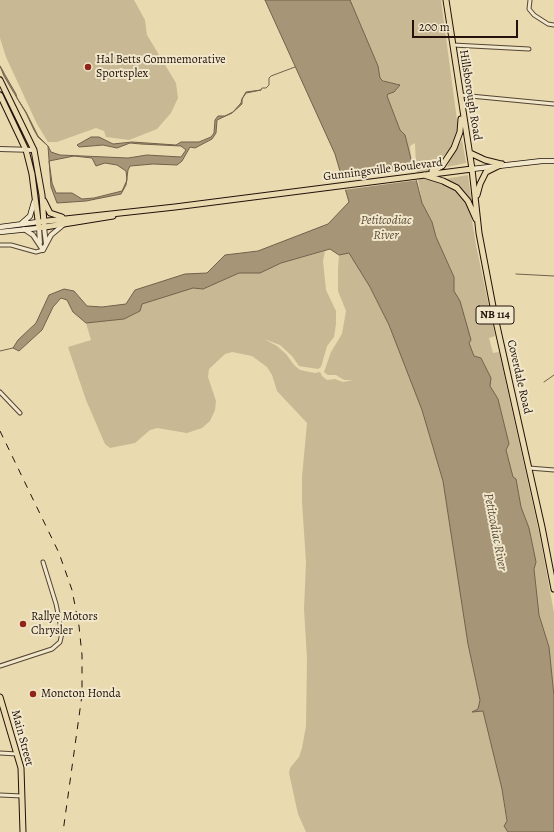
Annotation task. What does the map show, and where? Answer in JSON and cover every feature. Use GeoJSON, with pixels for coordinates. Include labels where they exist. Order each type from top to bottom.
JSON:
{"type":"FeatureCollection","features":[{"type":"Feature","properties":{"kind":"main road","name":"Hillsborough Road"},"geometry":{"type":"LineString","coordinates":[[446,0],[472,169]]}},
{"type":"Feature","properties":{"kind":"main road"},"geometry":{"type":"LineString","coordinates":[[0,80],[34,150],[42,194],[50,213],[64,218]]}},
{"type":"Feature","properties":{"kind":"main road"},"geometry":{"type":"LineString","coordinates":[[0,95],[26,150],[39,222]]}},
{"type":"Feature","properties":{"kind":"main road"},"geometry":{"type":"LineString","coordinates":[[437,171],[444,164],[457,142],[460,132],[462,108]]}},
{"type":"Feature","properties":{"kind":"main road"},"geometry":{"type":"LineString","coordinates":[[470,154],[485,160],[502,164]]}},
{"type":"Feature","properties":{"kind":"main road","name":"Gunningsville Boulevard"},"geometry":{"type":"LineString","coordinates":[[148,210],[437,171],[472,169],[502,164],[554,161]]}},
{"type":"Feature","properties":{"kind":"main road"},"geometry":{"type":"LineString","coordinates":[[476,203],[479,187],[484,174],[488,170],[502,164]]}},
{"type":"Feature","properties":{"kind":"main road","name":"Coverdale Road"},"geometry":{"type":"LineString","coordinates":[[472,169],[479,227],[497,324],[554,589]]}},
{"type":"Feature","properties":{"kind":"main road"},"geometry":{"type":"LineString","coordinates":[[421,174],[454,186],[464,195],[470,204],[479,227]]}},
{"type":"Feature","properties":{"kind":"main road"},"geometry":{"type":"LineString","coordinates":[[39,228],[42,194]]}},
{"type":"Feature","properties":{"kind":"main road"},"geometry":{"type":"LineString","coordinates":[[22,223],[31,215],[35,198]]}},
{"type":"Feature","properties":{"kind":"main road"},"geometry":{"type":"LineString","coordinates":[[0,227],[64,218],[148,210]]}},
{"type":"Feature","properties":{"kind":"main road"},"geometry":{"type":"LineString","coordinates":[[0,232],[39,228],[148,210]]}},
{"type":"Feature","properties":{"kind":"main road","name":"Main Street"},"geometry":{"type":"LineString","coordinates":[[0,697],[3,713],[22,768],[23,832]]}},
{"type":"Feature","properties":{"kind":"street"},"geometry":{"type":"LineString","coordinates":[[530,0],[529,9],[534,15],[548,24],[554,25]]}},
{"type":"Feature","properties":{"kind":"street"},"geometry":{"type":"LineString","coordinates":[[452,45],[529,49]]}},
{"type":"Feature","properties":{"kind":"street"},"geometry":{"type":"LineString","coordinates":[[460,95],[554,104]]}},
{"type":"Feature","properties":{"kind":"street"},"geometry":{"type":"LineString","coordinates":[[0,149],[34,150]]}},
{"type":"Feature","properties":{"kind":"street"},"geometry":{"type":"LineString","coordinates":[[0,245],[10,245],[36,252],[43,250],[54,230],[65,224]]}},
{"type":"Feature","properties":{"kind":"street"},"geometry":{"type":"LineString","coordinates":[[39,228],[46,244]]}},
{"type":"Feature","properties":{"kind":"street"},"geometry":{"type":"LineString","coordinates":[[39,228],[40,246]]}},
{"type":"Feature","properties":{"kind":"street"},"geometry":{"type":"LineString","coordinates":[[22,229],[31,233],[43,250]]}},
{"type":"Feature","properties":{"kind":"street"},"geometry":{"type":"LineString","coordinates":[[0,392],[20,413]]}},
{"type":"Feature","properties":{"kind":"street"},"geometry":{"type":"LineString","coordinates":[[529,468],[554,470]]}},
{"type":"Feature","properties":{"kind":"street"},"geometry":{"type":"LineString","coordinates":[[0,666],[52,649],[60,642],[62,633],[56,604],[43,562]]}},
{"type":"Feature","properties":{"kind":"street"},"geometry":{"type":"LineString","coordinates":[[0,753],[18,754]]}},
{"type":"Feature","properties":{"kind":"street"},"geometry":{"type":"LineString","coordinates":[[0,795],[22,796]]}},
{"type":"Feature","properties":{"kind":"shaded area","name":"Hal Betts Commemorative Sportsplex"},"geometry":{"type":"Polygon","coordinates":[[[0,0],[134,0],[145,20],[147,35],[176,83],[178,98],[171,113],[157,129],[129,140],[106,137],[104,131],[96,128],[57,142],[48,142],[37,124],[6,57],[0,38],[0,0]]]}},
{"type":"Feature","properties":{"kind":"shaded area"},"geometry":{"type":"Polygon","coordinates":[[[350,0],[441,0],[458,128],[449,151],[436,163],[436,161],[433,163],[436,181],[457,191],[467,203],[471,214],[495,336],[489,338],[493,353],[499,352],[539,532],[554,613],[554,696],[549,647],[539,615],[534,569],[536,562],[529,528],[521,507],[516,480],[513,477],[506,450],[509,444],[498,399],[490,386],[491,378],[481,358],[474,356],[469,343],[460,301],[454,291],[454,277],[436,237],[432,222],[422,203],[416,167],[415,143],[410,146],[411,160],[405,135],[400,130],[387,96],[388,94],[394,92],[399,84],[386,82],[380,78],[378,66],[350,0]]]}},
{"type":"Feature","properties":{"kind":"shaded area"},"geometry":{"type":"Polygon","coordinates":[[[462,140],[466,163],[447,167],[450,159],[462,140]]]}},
{"type":"Feature","properties":{"kind":"shaded area"},"geometry":{"type":"Polygon","coordinates":[[[468,175],[472,204],[461,189],[445,179],[468,175]]]}},
{"type":"Feature","properties":{"kind":"shaded area"},"geometry":{"type":"Polygon","coordinates":[[[325,251],[323,261],[326,290],[336,311],[336,324],[334,337],[327,346],[321,367],[318,369],[299,366],[292,356],[280,345],[264,339],[277,346],[300,370],[315,373],[320,372],[327,380],[335,379],[343,382],[353,380],[344,380],[336,375],[328,375],[324,372],[331,352],[342,334],[346,311],[338,291],[339,255],[349,253],[370,287],[389,325],[422,410],[443,481],[468,644],[480,700],[478,709],[474,712],[483,711],[502,789],[508,832],[306,832],[298,814],[289,773],[290,768],[299,757],[306,726],[307,658],[304,609],[306,562],[302,477],[307,423],[277,391],[272,375],[267,367],[252,356],[232,352],[225,354],[209,369],[208,377],[216,401],[215,410],[210,421],[202,428],[187,433],[157,428],[150,430],[135,443],[110,448],[105,444],[86,400],[68,347],[91,340],[86,323],[124,319],[140,311],[142,304],[193,288],[203,289],[239,273],[260,273],[281,263],[325,251]]]}},
{"type":"Feature","properties":{"kind":"water","name":"Petitcodiac River"},"geometry":{"type":"Polygon","coordinates":[[[265,0],[350,0],[378,66],[380,78],[383,81],[400,85],[394,92],[388,94],[387,96],[400,130],[405,135],[422,203],[432,222],[436,237],[454,277],[454,291],[460,301],[471,340],[469,343],[474,356],[481,358],[491,378],[490,386],[498,399],[509,444],[506,450],[513,477],[516,479],[521,507],[529,528],[536,562],[534,569],[539,615],[549,647],[554,696],[554,832],[508,832],[504,826],[507,821],[502,789],[483,711],[472,712],[478,709],[480,700],[468,644],[443,481],[422,410],[389,325],[370,287],[349,253],[339,255],[330,249],[281,263],[260,273],[239,273],[203,289],[193,288],[142,304],[140,311],[124,319],[86,323],[73,312],[67,300],[61,298],[53,307],[42,330],[19,351],[13,348],[18,340],[36,323],[49,295],[64,289],[74,291],[87,306],[102,307],[126,304],[135,290],[185,274],[207,273],[225,255],[258,251],[328,224],[349,202],[335,154],[265,0]]]}},
{"type":"Feature","properties":{"kind":"water"},"geometry":{"type":"Polygon","coordinates":[[[0,66],[17,98],[4,76],[0,66]]]}},
{"type":"Feature","properties":{"kind":"water"},"geometry":{"type":"Polygon","coordinates":[[[17,98],[26,112],[38,136],[48,146],[38,137],[17,98]]]}},
{"type":"Feature","properties":{"kind":"water"},"geometry":{"type":"Polygon","coordinates":[[[242,99],[242,104],[232,113],[217,120],[216,133],[212,139],[195,148],[190,147],[182,161],[177,165],[153,164],[130,166],[127,179],[126,171],[117,165],[105,163],[96,166],[92,158],[74,156],[49,161],[48,146],[51,152],[60,155],[128,158],[147,155],[181,157],[186,150],[181,146],[130,143],[117,148],[103,145],[79,147],[77,145],[91,137],[99,137],[113,144],[132,142],[176,145],[181,142],[199,142],[211,137],[214,133],[215,120],[218,116],[225,116],[233,112],[241,103],[242,99]]]}},
{"type":"Feature","properties":{"kind":"water"},"geometry":{"type":"Polygon","coordinates":[[[49,163],[52,183],[56,193],[72,193],[82,199],[94,198],[122,191],[127,181],[121,194],[86,201],[57,203],[51,187],[49,163]]]}},
{"type":"Feature","properties":{"kind":"pier"},"geometry":{"type":"Polygon","coordinates":[[[415,168],[418,180],[343,190],[340,178],[415,168]]]}},
{"type":"Feature","properties":{"kind":"waterway"},"geometry":{"type":"LineString","coordinates":[[261,90],[269,85],[269,78],[271,76],[295,67]]}},
{"type":"Feature","properties":{"kind":"waterway"},"geometry":{"type":"LineString","coordinates":[[516,274],[554,276]]}},
{"type":"Feature","properties":{"kind":"waterway"},"geometry":{"type":"LineString","coordinates":[[0,351],[13,348]]}},
{"type":"Feature","properties":{"kind":"waterway"},"geometry":{"type":"LineString","coordinates":[[544,382],[554,375]]}},
{"type":"Feature","properties":{"kind":"railway"},"geometry":{"type":"LineString","coordinates":[[0,431],[59,553],[72,590],[79,626],[82,655],[82,695],[63,832]]}},
{"type":"Feature","properties":{"kind":"place","name":"Hal Betts Commemorative Sportsplex"},"geometry":{"type":"Point","coordinates":[88,67]}},
{"type":"Feature","properties":{"kind":"place","name":"Rallye Motors Chrysler"},"geometry":{"type":"Point","coordinates":[23,624]}},
{"type":"Feature","properties":{"kind":"place","name":"Moncton Honda"},"geometry":{"type":"Point","coordinates":[33,694]}}]}
